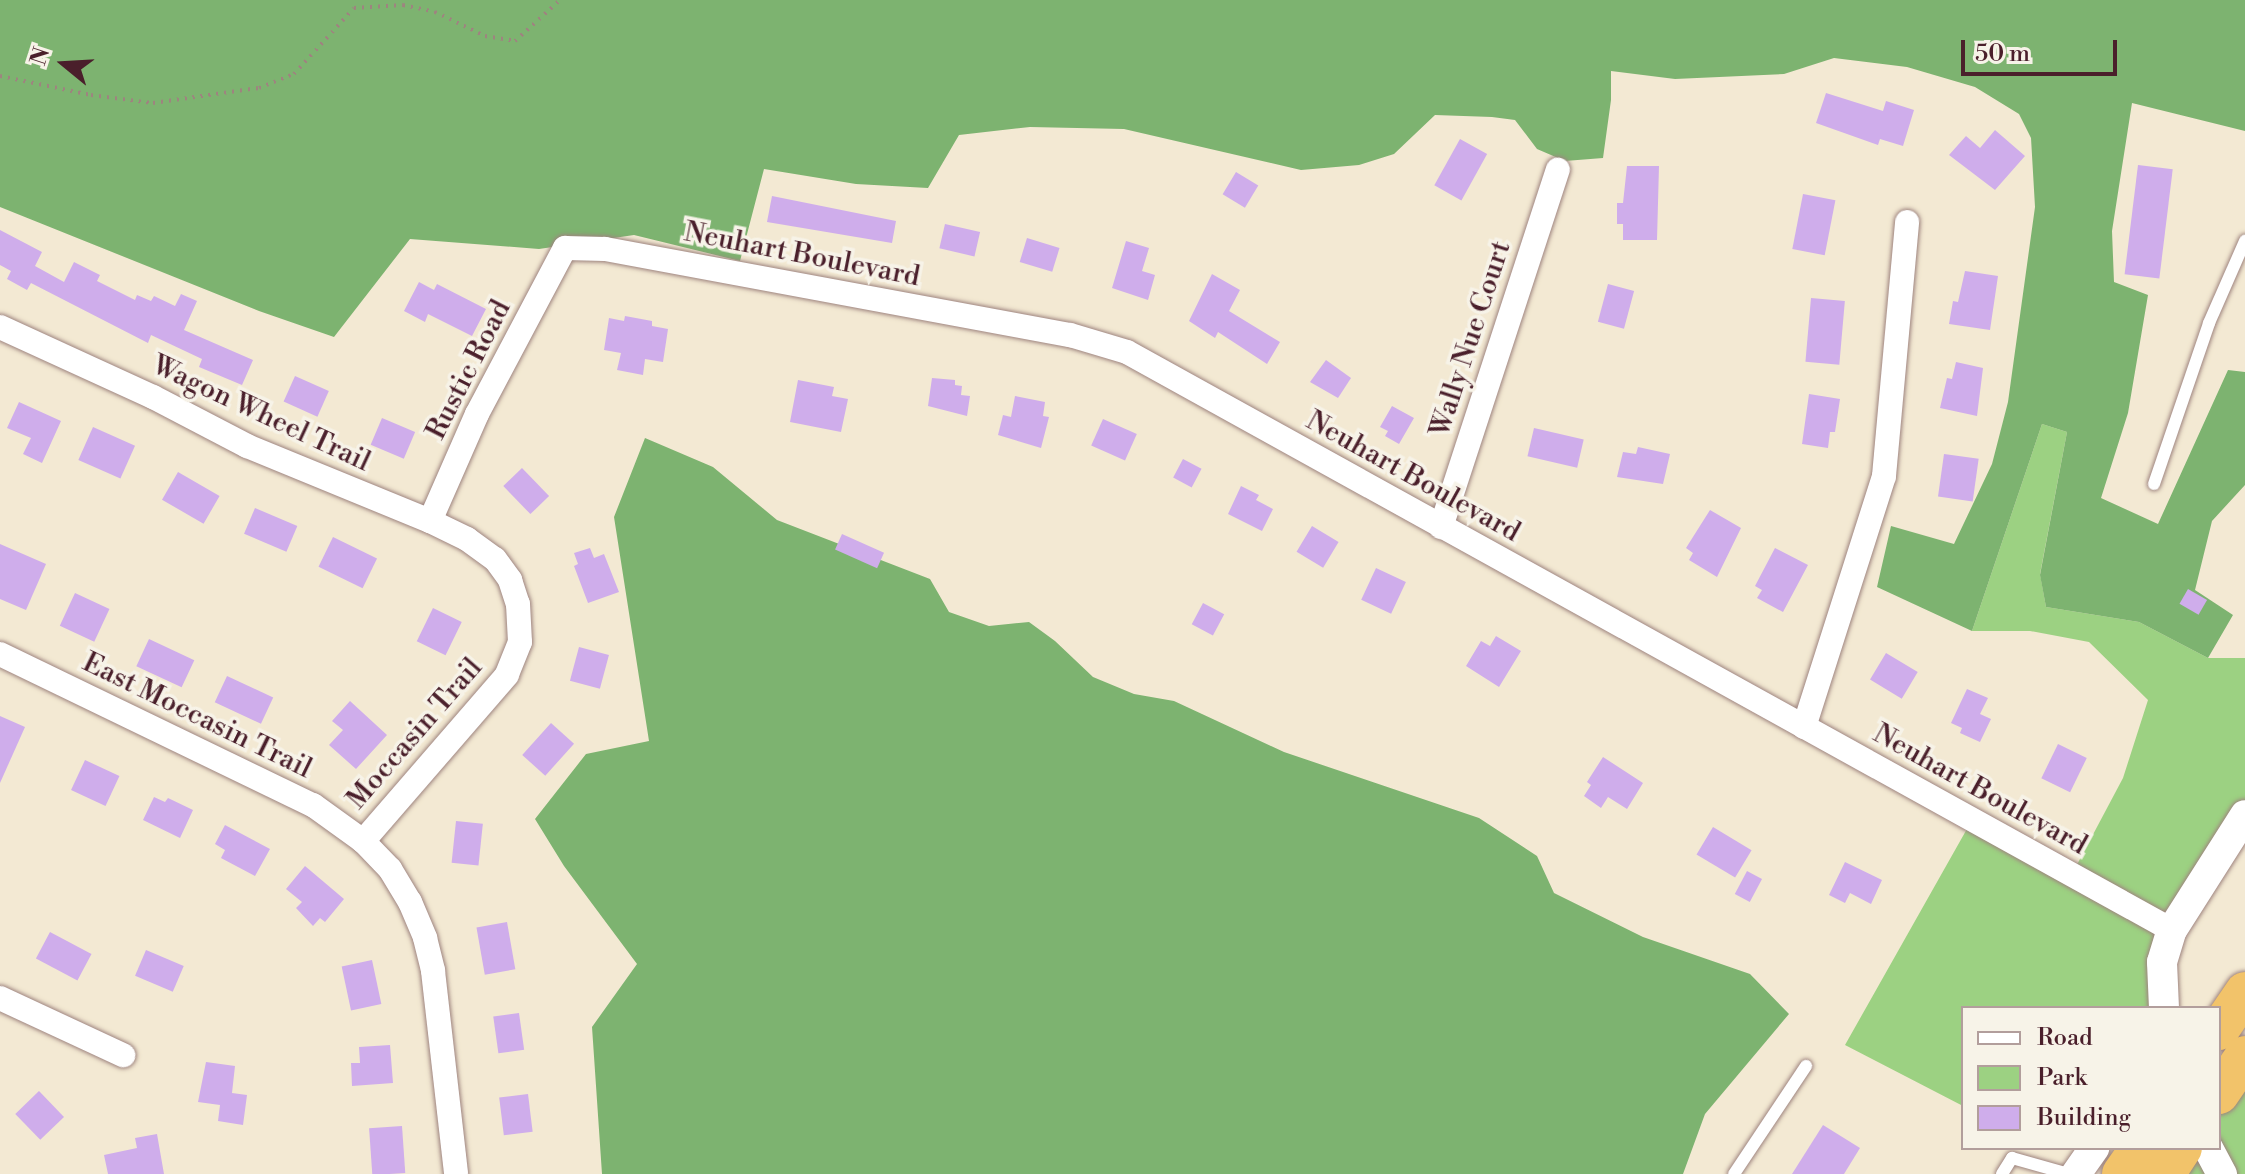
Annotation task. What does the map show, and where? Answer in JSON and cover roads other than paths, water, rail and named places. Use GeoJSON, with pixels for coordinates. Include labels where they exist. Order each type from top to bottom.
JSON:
{"type":"FeatureCollection","features":[{"type":"Feature","properties":{"kind":"highway"},"geometry":{"type":"LineString","coordinates":[[2221,1027],[2245,992]]}},
{"type":"Feature","properties":{"kind":"highway"},"geometry":{"type":"LineString","coordinates":[[2221,1091],[2245,1056]]}},
{"type":"Feature","properties":{"kind":"highway"},"geometry":{"type":"LineString","coordinates":[[2122,1174],[2139,1150]]}},
{"type":"Feature","properties":{"kind":"highway"},"geometry":{"type":"LineString","coordinates":[[2165,1174],[2181,1150]]}},
{"type":"Feature","properties":{"kind":"street","name":"Wally Nue Court"},"geometry":{"type":"LineString","coordinates":[[1441,527],[1558,170]]}},
{"type":"Feature","properties":{"kind":"street"},"geometry":{"type":"LineString","coordinates":[[1804,727],[1884,476],[1907,222]]}},
{"type":"Feature","properties":{"kind":"street","name":"Neuhart Boulevard"},"geometry":{"type":"LineString","coordinates":[[565,248],[605,249],[1099,342],[1127,352],[2172,930]]}},
{"type":"Feature","properties":{"kind":"street","name":"Rustic Road"},"geometry":{"type":"LineString","coordinates":[[430,521],[477,414],[565,248]]}},
{"type":"Feature","properties":{"kind":"street","name":"Wagon Wheel Trail"},"geometry":{"type":"LineString","coordinates":[[0,327],[153,397],[247,446],[430,521],[467,539],[495,559]]}},
{"type":"Feature","properties":{"kind":"street","name":"Moccasin Trail"},"geometry":{"type":"LineString","coordinates":[[456,1174],[433,971],[425,938],[410,902],[390,869],[363,841],[507,675],[515,658],[520,642],[518,604],[510,580],[495,559]]}},
{"type":"Feature","properties":{"kind":"street","name":"East Moccasin Trail"},"geometry":{"type":"LineString","coordinates":[[0,654],[313,805],[363,841]]}},
{"type":"Feature","properties":{"kind":"street"},"geometry":{"type":"LineString","coordinates":[[2164,1006],[2162,962],[2172,930],[2245,815]]}},
{"type":"Feature","properties":{"kind":"street"},"geometry":{"type":"LineString","coordinates":[[0,998],[123,1055]]}},
{"type":"Feature","properties":{"kind":"street"},"geometry":{"type":"LineString","coordinates":[[2076,1174],[2093,1150]]}},
{"type":"Feature","properties":{"kind":"street"},"geometry":{"type":"LineString","coordinates":[[2209,1150],[2222,1174]]}},
{"type":"Feature","properties":{"kind":"lane"},"geometry":{"type":"LineString","coordinates":[[2154,484],[2209,323],[2245,241]]}},
{"type":"Feature","properties":{"kind":"lane"},"geometry":{"type":"LineString","coordinates":[[1734,1174],[1806,1066]]}},
{"type":"Feature","properties":{"kind":"lane"},"geometry":{"type":"LineString","coordinates":[[2002,1174],[2012,1158],[2069,1174]]}}]}
